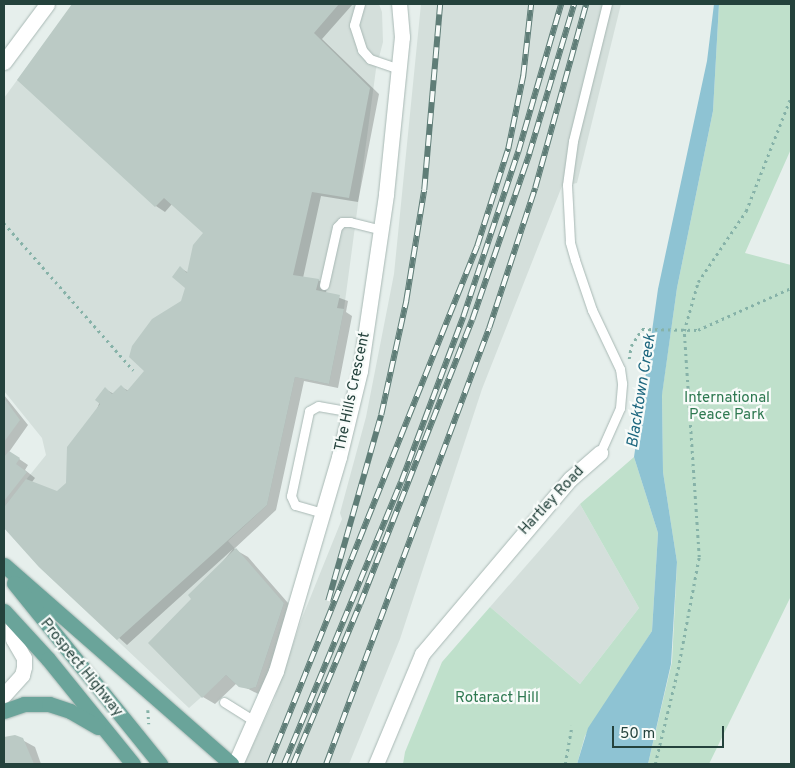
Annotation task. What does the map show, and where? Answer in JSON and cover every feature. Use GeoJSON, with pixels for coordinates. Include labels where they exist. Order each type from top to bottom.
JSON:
{"type":"FeatureCollection","features":[{"type":"Feature","properties":{"kind":"main road"},"geometry":{"type":"LineString","coordinates":[[4,565],[231,764]]}},
{"type":"Feature","properties":{"kind":"main road","name":"Prospect Highway"},"geometry":{"type":"LineString","coordinates":[[4,570],[160,764]]}},
{"type":"Feature","properties":{"kind":"main road","name":"Prospect Highway"},"geometry":{"type":"LineString","coordinates":[[8,617],[48,659],[133,764]]}},
{"type":"Feature","properties":{"kind":"main road"},"geometry":{"type":"LineString","coordinates":[[4,711],[24,704],[49,704],[70,711],[108,733]]}},
{"type":"Feature","properties":{"kind":"street"},"geometry":{"type":"LineString","coordinates":[[4,62],[47,4]]}},
{"type":"Feature","properties":{"kind":"street","name":"The Hills Crescent"},"geometry":{"type":"LineString","coordinates":[[235,764],[276,671],[351,412],[382,230],[402,37],[400,4]]}},
{"type":"Feature","properties":{"kind":"street","name":"Hartley Road"},"geometry":{"type":"LineString","coordinates":[[376,764],[414,669],[428,646],[570,479],[600,453]]}},
{"type":"Feature","properties":{"kind":"street"},"geometry":{"type":"LineString","coordinates":[[4,694],[22,675],[24,667],[24,658],[13,639],[8,617]]}},
{"type":"Feature","properties":{"kind":"lane"},"geometry":{"type":"LineString","coordinates":[[360,4],[354,25],[362,50],[370,59],[399,69]]}},
{"type":"Feature","properties":{"kind":"lane","name":"Hartley Road"},"geometry":{"type":"LineString","coordinates":[[600,453],[620,408],[622,383],[620,369],[592,310],[570,242],[567,185],[573,141],[607,4]]}},
{"type":"Feature","properties":{"kind":"lane"},"geometry":{"type":"LineString","coordinates":[[324,285],[337,227],[342,222],[350,222],[382,230]]}},
{"type":"Feature","properties":{"kind":"lane"},"geometry":{"type":"LineString","coordinates":[[323,513],[295,505],[291,496],[308,411],[318,406],[351,412]]}},
{"type":"Feature","properties":{"kind":"lane"},"geometry":{"type":"LineString","coordinates":[[224,702],[255,721]]}},
{"type":"Feature","properties":{"kind":"path"},"geometry":{"type":"LineString","coordinates":[[655,764],[678,669],[698,557],[684,331],[698,282],[746,211],[791,97]]}},
{"type":"Feature","properties":{"kind":"path"},"geometry":{"type":"LineString","coordinates":[[4,223],[133,370]]}},
{"type":"Feature","properties":{"kind":"path"},"geometry":{"type":"LineString","coordinates":[[648,328],[684,331],[718,323],[791,288]]}},
{"type":"Feature","properties":{"kind":"path"},"geometry":{"type":"LineString","coordinates":[[565,764],[572,726]]}},
{"type":"Feature","properties":{"kind":"shaded area"},"geometry":{"type":"Polygon","coordinates":[[[73,4],[379,4],[382,12],[383,42],[376,69],[344,309],[329,384],[295,377],[267,505],[228,541],[284,603],[256,687],[249,689],[239,687],[226,675],[189,708],[39,567],[4,528],[4,507],[46,455],[42,438],[4,391],[4,98],[73,4]]]}},
{"type":"Feature","properties":{"kind":"shaded area"},"geometry":{"type":"Polygon","coordinates":[[[421,4],[621,4],[577,183],[562,186],[482,389],[400,639],[349,764],[244,764],[274,700],[302,618],[342,519],[340,513],[366,417],[394,274],[421,4]]]}},
{"type":"Feature","properties":{"kind":"shaded area"},"geometry":{"type":"Polygon","coordinates":[[[580,504],[639,608],[580,684],[490,607],[580,504]]]}},
{"type":"Feature","properties":{"kind":"green space","name":"International Peace Park"},"geometry":{"type":"Polygon","coordinates":[[[719,4],[791,4],[791,149],[745,253],[791,265],[791,596],[709,764],[648,764],[672,662],[677,562],[663,472],[662,394],[677,288],[713,111],[719,4]]]}},
{"type":"Feature","properties":{"kind":"green space","name":"Rotaract Hill"},"geometry":{"type":"Polygon","coordinates":[[[634,457],[658,533],[652,631],[585,736],[577,764],[403,764],[405,752],[442,662],[490,607],[580,684],[639,608],[580,504],[634,457]]]}},
{"type":"Feature","properties":{"kind":"water"},"geometry":{"type":"Polygon","coordinates":[[[714,4],[719,4],[713,111],[677,288],[662,395],[663,472],[677,562],[671,664],[648,764],[577,764],[588,728],[652,631],[658,533],[634,457],[658,289],[707,61],[714,4]]]}},
{"type":"Feature","properties":{"kind":"building"},"geometry":{"type":"Polygon","coordinates":[[[72,4],[339,4],[314,33],[370,88],[349,198],[312,192],[293,275],[319,279],[316,290],[340,295],[337,308],[344,309],[329,384],[295,377],[267,505],[117,640],[39,567],[4,528],[4,507],[26,479],[57,491],[66,483],[67,447],[100,404],[95,400],[105,387],[112,394],[121,385],[127,391],[144,371],[129,357],[132,346],[152,319],[181,301],[185,288],[172,277],[180,266],[187,273],[193,245],[203,233],[164,198],[155,207],[17,80],[72,4]]]}},
{"type":"Feature","properties":{"kind":"building"},"geometry":{"type":"Polygon","coordinates":[[[4,398],[20,420],[4,442],[4,398]]]}},
{"type":"Feature","properties":{"kind":"building"},"geometry":{"type":"Polygon","coordinates":[[[9,451],[20,458],[16,464],[27,472],[4,501],[4,457],[9,451]]]}},
{"type":"Feature","properties":{"kind":"building"},"geometry":{"type":"Polygon","coordinates":[[[236,548],[284,603],[256,687],[249,689],[239,687],[226,675],[202,698],[148,643],[191,599],[188,595],[236,548]]]}},
{"type":"Feature","properties":{"kind":"building"},"geometry":{"type":"Polygon","coordinates":[[[15,735],[23,738],[34,764],[4,764],[4,737],[15,735]]]}},
{"type":"Feature","properties":{"kind":"railway"},"geometry":{"type":"LineString","coordinates":[[328,601],[381,415],[406,301],[424,190],[440,4]]}},
{"type":"Feature","properties":{"kind":"railway"},"geometry":{"type":"LineString","coordinates":[[269,764],[477,246],[508,149],[523,76],[531,4]]}},
{"type":"Feature","properties":{"kind":"railway"},"geometry":{"type":"LineString","coordinates":[[284,764],[401,482],[463,317],[518,152],[561,4]]}},
{"type":"Feature","properties":{"kind":"railway"},"geometry":{"type":"LineString","coordinates":[[293,764],[360,604],[472,320],[529,154],[574,4]]}},
{"type":"Feature","properties":{"kind":"railway"},"geometry":{"type":"LineString","coordinates":[[326,764],[489,328],[535,188],[586,4]]}},
{"type":"Feature","properties":{"kind":"water label","name":"Blacktown Creek"},"geometry":{"type":"Point","coordinates":[642,391]}}]}
